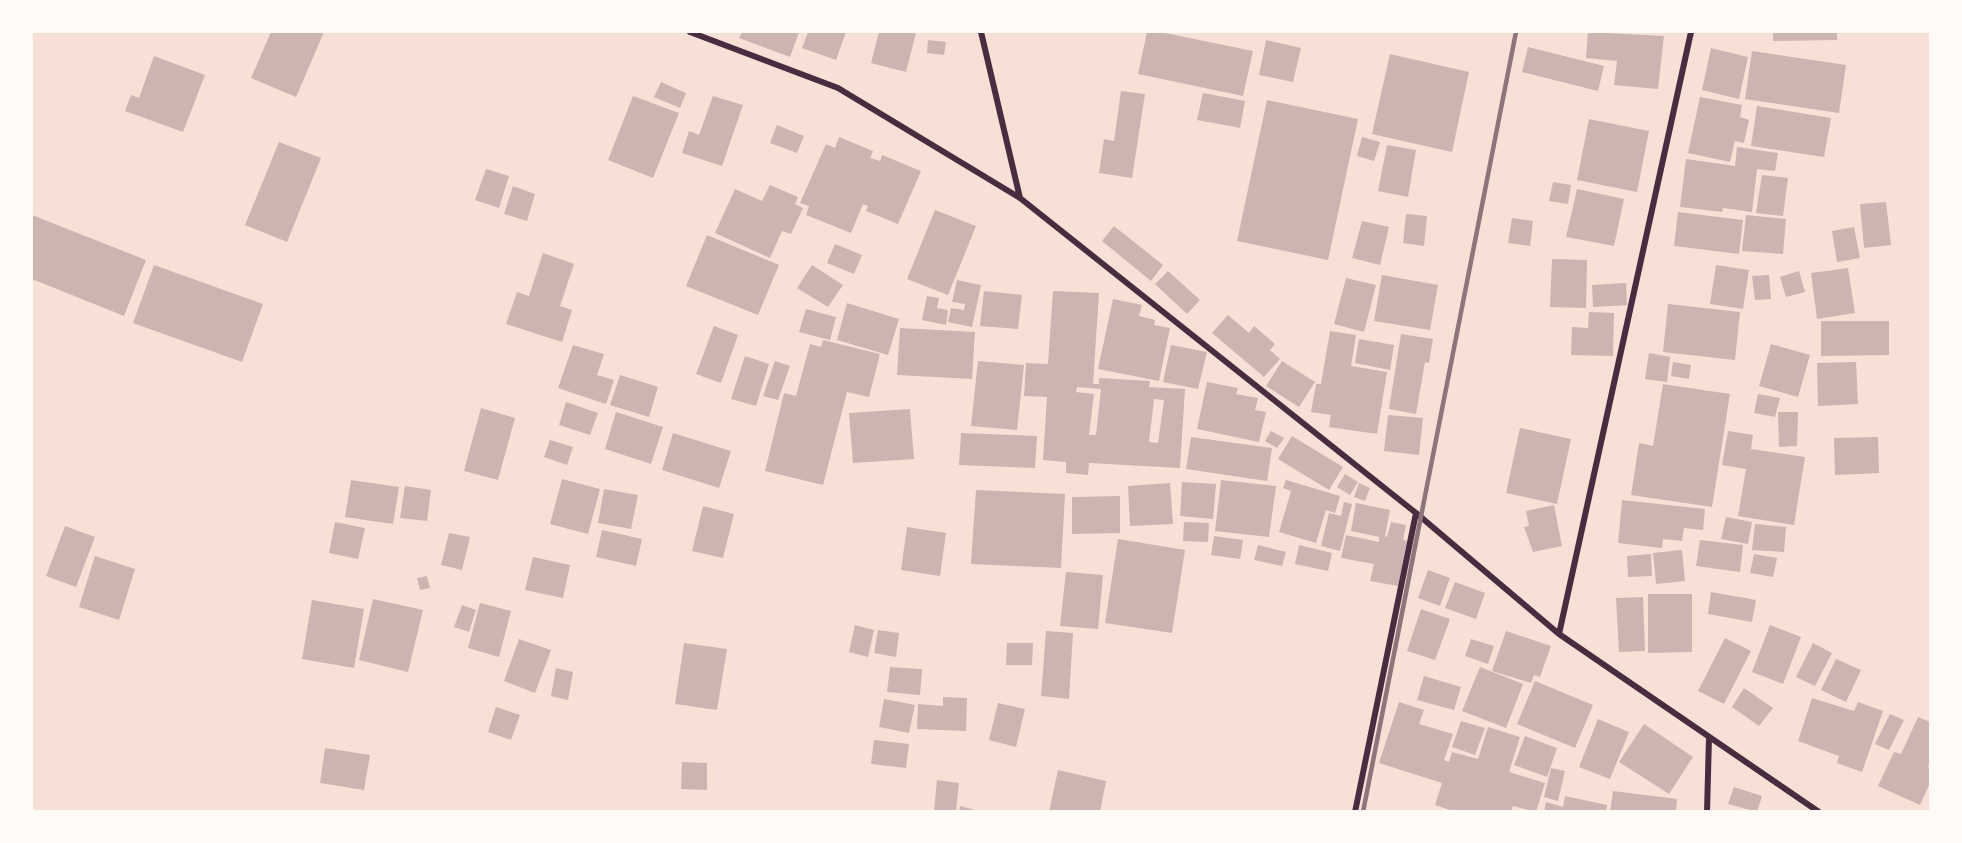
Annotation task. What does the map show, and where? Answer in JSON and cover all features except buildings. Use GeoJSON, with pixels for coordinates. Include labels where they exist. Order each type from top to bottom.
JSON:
{"type":"FeatureCollection","features":[{"type":"Feature","properties":{"kind":"street"},"geometry":{"type":"LineString","coordinates":[[690,32],[838,88],[1020,198],[1416,513],[1559,634],[1819,812]]}},
{"type":"Feature","properties":{"kind":"street"},"geometry":{"type":"LineString","coordinates":[[981,32],[1020,198]]}},
{"type":"Feature","properties":{"kind":"street"},"geometry":{"type":"LineString","coordinates":[[1559,634],[1691,32]]}},
{"type":"Feature","properties":{"kind":"street"},"geometry":{"type":"LineString","coordinates":[[1355,812],[1416,513]]}},
{"type":"Feature","properties":{"kind":"street"},"geometry":{"type":"LineString","coordinates":[[1707,812],[1709,737]]}},
{"type":"Feature","properties":{"kind":"railway"},"geometry":{"type":"LineString","coordinates":[[1363,812],[1516,32]]}}]}
